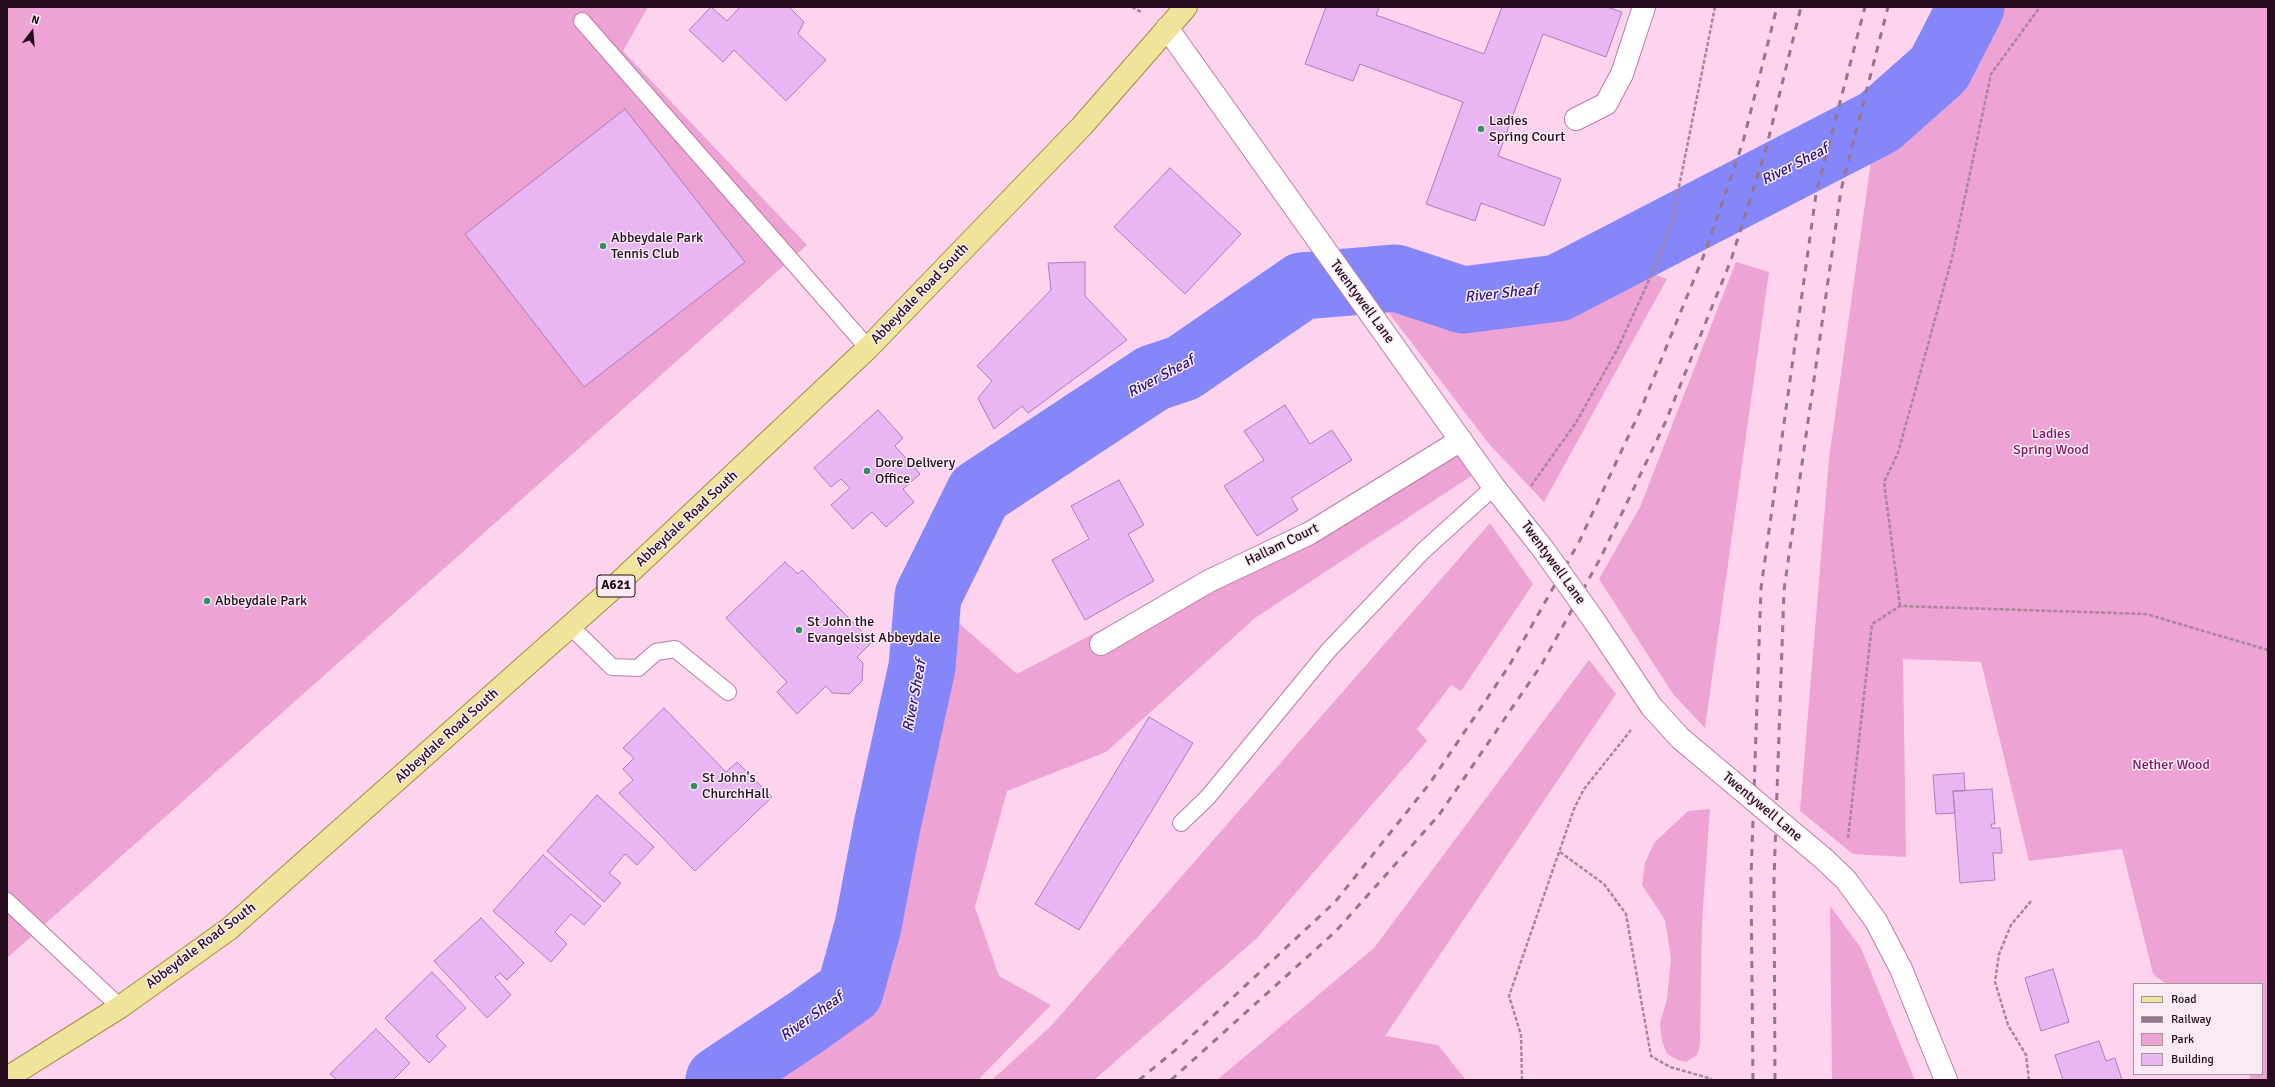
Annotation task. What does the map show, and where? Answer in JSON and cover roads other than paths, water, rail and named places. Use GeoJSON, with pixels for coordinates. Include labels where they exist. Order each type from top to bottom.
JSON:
{"type":"FeatureCollection","features":[{"type":"Feature","properties":{"kind":"main road","name":"Abbeydale Road South"},"geometry":{"type":"LineString","coordinates":[[7,1078],[120,1008],[229,929],[570,626],[868,348],[1082,126],[1186,7]]}},
{"type":"Feature","properties":{"kind":"street"},"geometry":{"type":"LineString","coordinates":[[1576,119],[1606,104],[1622,74],[1644,7]]}},
{"type":"Feature","properties":{"kind":"street","name":"Twentywell Lane"},"geometry":{"type":"LineString","coordinates":[[1167,28],[1494,487],[1543,549],[1651,706],[1680,738],[1830,865],[1860,897],[1891,947],[1946,1080]]}},
{"type":"Feature","properties":{"kind":"street","name":"Hallam Court"},"geometry":{"type":"LineString","coordinates":[[1101,644],[1209,581],[1310,533],[1461,440]]}},
{"type":"Feature","properties":{"kind":"lane"},"geometry":{"type":"LineString","coordinates":[[582,21],[868,348]]}},
{"type":"Feature","properties":{"kind":"lane"},"geometry":{"type":"LineString","coordinates":[[1181,823],[1208,797],[1328,651],[1423,551],[1494,487]]}},
{"type":"Feature","properties":{"kind":"lane"},"geometry":{"type":"LineString","coordinates":[[570,626],[612,667],[638,668],[656,652],[675,649],[728,692]]}},
{"type":"Feature","properties":{"kind":"lane"},"geometry":{"type":"LineString","coordinates":[[7,901],[120,1008]]}},
{"type":"Feature","properties":{"kind":"waterway","name":"River Sheaf"},"geometry":{"type":"LineString","coordinates":[[719,1080],[850,991],[868,926],[887,826],[922,667],[928,596],[979,493],[1153,378],[1183,368],[1302,286],[1396,278],[1463,300],[1558,288],[1879,122],[1939,69],[1971,7]]}},
{"type":"Feature","properties":{"kind":"railway"},"geometry":{"type":"LineString","coordinates":[[1139,1080],[1184,1043],[1335,902],[1430,783],[1509,666],[1579,542],[1641,409],[1706,250],[1743,142],[1777,7]]}},
{"type":"Feature","properties":{"kind":"railway"},"geometry":{"type":"LineString","coordinates":[[1171,1080],[1336,931],[1439,815],[1542,664],[1601,557],[1665,423],[1731,260],[1766,149],[1801,7]]}},
{"type":"Feature","properties":{"kind":"railway"},"geometry":{"type":"LineString","coordinates":[[1753,1080],[1751,878],[1761,588],[1816,194],[1865,7]]}},
{"type":"Feature","properties":{"kind":"railway"},"geometry":{"type":"LineString","coordinates":[[1775,1080],[1774,879],[1784,590],[1841,190],[1888,7]]}},
{"type":"Feature","properties":{"kind":"place","name":"Ladies Spring Court"},"geometry":{"type":"Point","coordinates":[1481,129]}},
{"type":"Feature","properties":{"kind":"place","name":"Abbeydale Park Tennis Club"},"geometry":{"type":"Point","coordinates":[603,246]}},
{"type":"Feature","properties":{"kind":"place","name":"Dore Delivery Office"},"geometry":{"type":"Point","coordinates":[867,471]}},
{"type":"Feature","properties":{"kind":"place","name":"Abbeydale Park"},"geometry":{"type":"Point","coordinates":[207,601]}},
{"type":"Feature","properties":{"kind":"place","name":"St John the Evangelsist Abbeydale"},"geometry":{"type":"Point","coordinates":[799,630]}},
{"type":"Feature","properties":{"kind":"place","name":"St John's ChurchHall"},"geometry":{"type":"Point","coordinates":[694,786]}},
{"type":"Feature","properties":{"kind":"park label","name":"Ladies Spring Wood"},"geometry":{"type":"Point","coordinates":[2051,442]}},
{"type":"Feature","properties":{"kind":"park label","name":"Nether Wood"},"geometry":{"type":"Point","coordinates":[2171,765]}}]}
